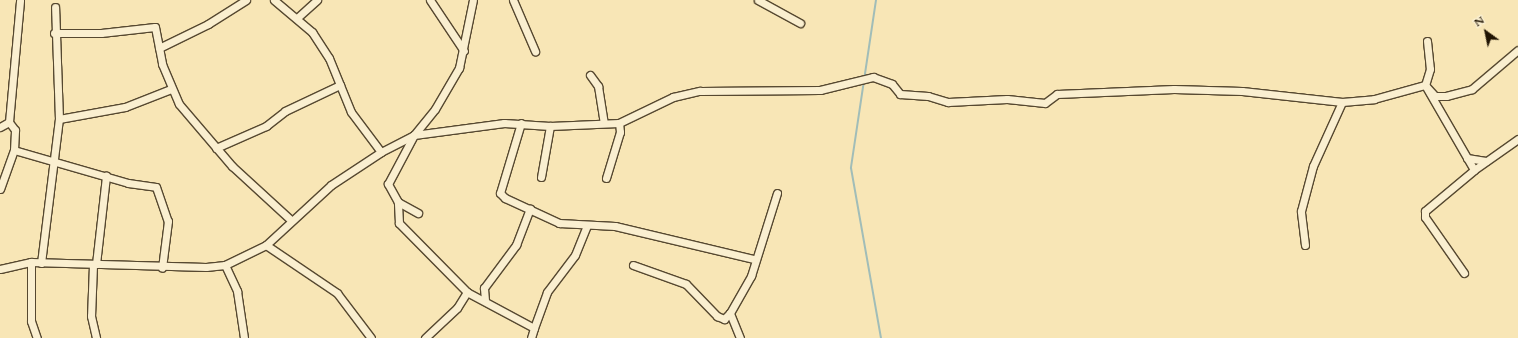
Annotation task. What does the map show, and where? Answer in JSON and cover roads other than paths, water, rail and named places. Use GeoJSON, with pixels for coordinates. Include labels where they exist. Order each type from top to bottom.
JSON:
{"type":"FeatureCollection","features":[{"type":"Feature","properties":{"kind":"street"},"geometry":{"type":"LineString","coordinates":[[0,189],[14,150],[15,130],[9,122],[20,0]]}},
{"type":"Feature","properties":{"kind":"street"},"geometry":{"type":"LineString","coordinates":[[159,48],[208,24],[246,0]]}},
{"type":"Feature","properties":{"kind":"street"},"geometry":{"type":"LineString","coordinates":[[274,0],[297,18],[329,58],[351,112],[381,152]]}},
{"type":"Feature","properties":{"kind":"street"},"geometry":{"type":"LineString","coordinates":[[297,18],[317,0]]}},
{"type":"Feature","properties":{"kind":"street"},"geometry":{"type":"LineString","coordinates":[[430,0],[464,51]]}},
{"type":"Feature","properties":{"kind":"street"},"geometry":{"type":"LineString","coordinates":[[418,213],[398,202],[388,184],[414,135],[454,79],[464,51],[474,0]]}},
{"type":"Feature","properties":{"kind":"street"},"geometry":{"type":"LineString","coordinates":[[513,0],[535,51]]}},
{"type":"Feature","properties":{"kind":"street"},"geometry":{"type":"LineString","coordinates":[[758,0],[800,23]]}},
{"type":"Feature","properties":{"kind":"street"},"geometry":{"type":"LineString","coordinates":[[41,263],[56,163],[59,119],[54,33],[55,8]]}},
{"type":"Feature","properties":{"kind":"street"},"geometry":{"type":"LineString","coordinates":[[54,33],[101,33],[150,25],[158,31],[159,48],[171,88],[179,104],[216,148],[291,220]]}},
{"type":"Feature","properties":{"kind":"street"},"geometry":{"type":"LineString","coordinates":[[1427,41],[1430,69],[1425,85],[1474,170]]}},
{"type":"Feature","properties":{"kind":"street"},"geometry":{"type":"LineString","coordinates":[[1425,85],[1435,96],[1462,94],[1518,50]]}},
{"type":"Feature","properties":{"kind":"street"},"geometry":{"type":"LineString","coordinates":[[590,75],[598,86],[604,123]]}},
{"type":"Feature","properties":{"kind":"street"},"geometry":{"type":"LineString","coordinates":[[0,269],[32,262],[162,268],[225,265],[266,245],[291,220],[331,185],[381,152],[414,135],[521,122],[550,126],[618,123],[673,97],[700,91],[820,90],[873,77],[892,84],[900,94],[948,102],[1006,99],[1045,103],[1057,94],[1174,89],[1242,91],[1342,102],[1374,99],[1425,85]]}},
{"type":"Feature","properties":{"kind":"street"},"geometry":{"type":"LineString","coordinates":[[216,148],[266,126],[285,112],[340,85]]}},
{"type":"Feature","properties":{"kind":"street"},"geometry":{"type":"LineString","coordinates":[[59,119],[125,107],[171,88]]}},
{"type":"Feature","properties":{"kind":"street"},"geometry":{"type":"LineString","coordinates":[[1305,245],[1301,211],[1317,154],[1342,102]]}},
{"type":"Feature","properties":{"kind":"street"},"geometry":{"type":"LineString","coordinates":[[0,127],[9,122]]}},
{"type":"Feature","properties":{"kind":"street"},"geometry":{"type":"LineString","coordinates":[[521,122],[500,193],[559,223],[615,226],[754,259]]}},
{"type":"Feature","properties":{"kind":"street"},"geometry":{"type":"LineString","coordinates":[[606,178],[620,132],[618,123]]}},
{"type":"Feature","properties":{"kind":"street"},"geometry":{"type":"LineString","coordinates":[[541,177],[550,126]]}},
{"type":"Feature","properties":{"kind":"street"},"geometry":{"type":"LineString","coordinates":[[1464,274],[1425,217],[1425,211],[1474,170],[1518,139]]}},
{"type":"Feature","properties":{"kind":"street"},"geometry":{"type":"LineString","coordinates":[[14,150],[106,176],[145,184],[160,191],[168,222],[162,268]]}},
{"type":"Feature","properties":{"kind":"street"},"geometry":{"type":"LineString","coordinates":[[1467,158],[1486,161]]}},
{"type":"Feature","properties":{"kind":"street"},"geometry":{"type":"LineString","coordinates":[[96,338],[90,316],[94,265],[106,176]]}},
{"type":"Feature","properties":{"kind":"street"},"geometry":{"type":"LineString","coordinates":[[633,265],[686,284],[717,316],[724,319],[730,313],[751,276],[754,259],[777,192]]}},
{"type":"Feature","properties":{"kind":"street"},"geometry":{"type":"LineString","coordinates":[[398,202],[397,216],[403,228],[467,292],[486,300],[534,328]]}},
{"type":"Feature","properties":{"kind":"street"},"geometry":{"type":"LineString","coordinates":[[486,300],[484,288],[516,245],[530,209]]}},
{"type":"Feature","properties":{"kind":"street"},"geometry":{"type":"LineString","coordinates":[[531,338],[548,292],[575,255],[587,225]]}},
{"type":"Feature","properties":{"kind":"street"},"geometry":{"type":"LineString","coordinates":[[266,245],[337,293],[371,338]]}},
{"type":"Feature","properties":{"kind":"street"},"geometry":{"type":"LineString","coordinates":[[32,262],[32,321],[37,338]]}},
{"type":"Feature","properties":{"kind":"street"},"geometry":{"type":"LineString","coordinates":[[225,265],[237,291],[244,338]]}},
{"type":"Feature","properties":{"kind":"street"},"geometry":{"type":"LineString","coordinates":[[424,338],[457,308],[467,292]]}},
{"type":"Feature","properties":{"kind":"street"},"geometry":{"type":"LineString","coordinates":[[730,313],[740,338]]}},
{"type":"Feature","properties":{"kind":"waterway"},"geometry":{"type":"LineString","coordinates":[[876,0],[851,168],[881,338]]}}]}
